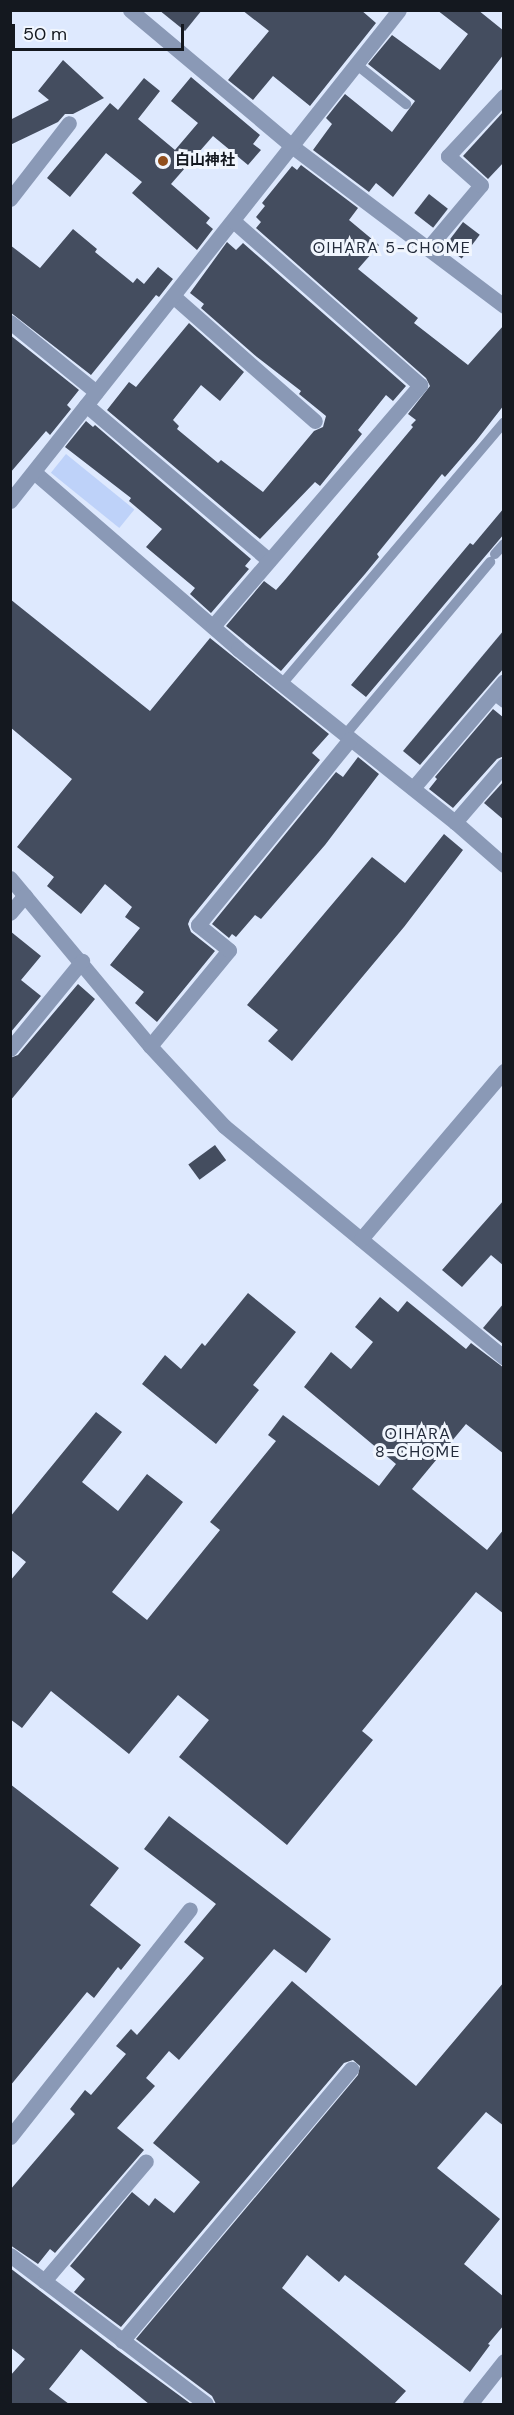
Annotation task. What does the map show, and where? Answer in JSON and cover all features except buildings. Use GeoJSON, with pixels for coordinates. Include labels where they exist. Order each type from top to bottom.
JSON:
{"type":"FeatureCollection","features":[{"type":"Feature","properties":{"kind":"street"},"geometry":{"type":"LineString","coordinates":[[130,10],[293,147],[504,306]]}},
{"type":"Feature","properties":{"kind":"street"},"geometry":{"type":"LineString","coordinates":[[10,501],[293,147],[399,10]]}},
{"type":"Feature","properties":{"kind":"street"},"geometry":{"type":"LineString","coordinates":[[428,248],[481,185],[448,156],[504,96]]}},
{"type":"Feature","properties":{"kind":"street"},"geometry":{"type":"LineString","coordinates":[[10,199],[69,123]]}},
{"type":"Feature","properties":{"kind":"street"},"geometry":{"type":"LineString","coordinates":[[213,626],[420,385],[233,221]]}},
{"type":"Feature","properties":{"kind":"street"},"geometry":{"type":"LineString","coordinates":[[173,296],[315,421]]}},
{"type":"Feature","properties":{"kind":"street"},"geometry":{"type":"LineString","coordinates":[[10,322],[96,392]]}},
{"type":"Feature","properties":{"kind":"street"},"geometry":{"type":"LineString","coordinates":[[86,405],[269,560]]}},
{"type":"Feature","properties":{"kind":"street"},"geometry":{"type":"LineString","coordinates":[[34,472],[282,684],[455,822],[504,865]]}},
{"type":"Feature","properties":{"kind":"street"},"geometry":{"type":"LineString","coordinates":[[413,788],[498,699],[504,681]]}},
{"type":"Feature","properties":{"kind":"street"},"geometry":{"type":"LineString","coordinates":[[150,1046],[229,950],[198,925],[348,737]]}},
{"type":"Feature","properties":{"kind":"street"},"geometry":{"type":"LineString","coordinates":[[455,822],[504,765]]}},
{"type":"Feature","properties":{"kind":"street"},"geometry":{"type":"LineString","coordinates":[[10,878],[150,1046],[224,1126],[504,1358]]}},
{"type":"Feature","properties":{"kind":"street"},"geometry":{"type":"LineString","coordinates":[[10,913],[25,895]]}},
{"type":"Feature","properties":{"kind":"street"},"geometry":{"type":"LineString","coordinates":[[10,1049],[82,962]]}},
{"type":"Feature","properties":{"kind":"street"},"geometry":{"type":"LineString","coordinates":[[361,1239],[504,1071]]}},
{"type":"Feature","properties":{"kind":"street"},"geometry":{"type":"LineString","coordinates":[[10,2137],[190,1909]]}},
{"type":"Feature","properties":{"kind":"street"},"geometry":{"type":"LineString","coordinates":[[122,2341],[351,2069]]}},
{"type":"Feature","properties":{"kind":"street"},"geometry":{"type":"LineString","coordinates":[[44,2281],[146,2161]]}},
{"type":"Feature","properties":{"kind":"street"},"geometry":{"type":"LineString","coordinates":[[10,2255],[206,2404]]}},
{"type":"Feature","properties":{"kind":"street"},"geometry":{"type":"LineString","coordinates":[[470,2404],[504,2361]]}},
{"type":"Feature","properties":{"kind":"lane"},"geometry":{"type":"LineString","coordinates":[[357,66],[406,104]]}},
{"type":"Feature","properties":{"kind":"lane"},"geometry":{"type":"LineString","coordinates":[[282,684],[504,422]]}},
{"type":"Feature","properties":{"kind":"lane"},"geometry":{"type":"LineString","coordinates":[[348,737],[504,544]]}},
{"type":"Feature","properties":{"kind":"shaded area"},"geometry":{"type":"Polygon","coordinates":[[[66,454],[134,509],[119,528],[51,473],[66,454]]]}},
{"type":"Feature","properties":{"kind":"place","name":"白山神社"},"geometry":{"type":"Point","coordinates":[163,161]}},
{"type":"Feature","properties":{"kind":"district","name":"OIHARA 5-CHOME"},"geometry":{"type":"Point","coordinates":[392,248]}},
{"type":"Feature","properties":{"kind":"district","name":"OIHARA 8-CHOME"},"geometry":{"type":"Point","coordinates":[418,1443]}}]}
